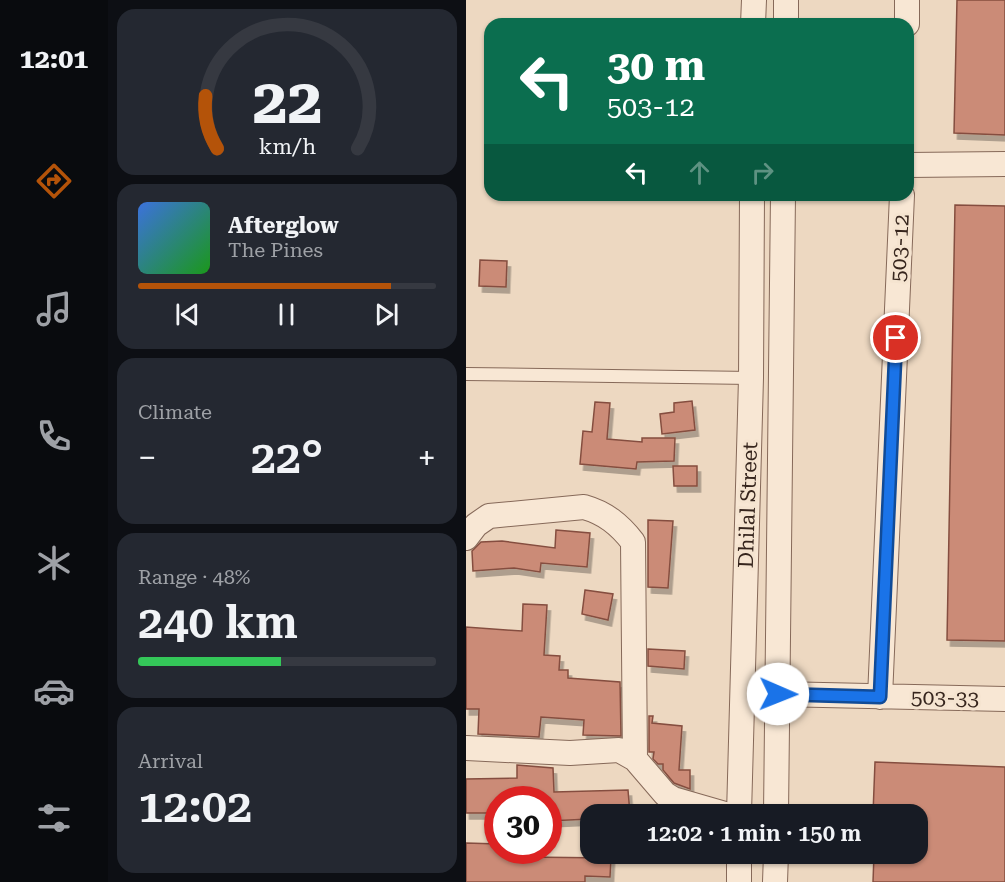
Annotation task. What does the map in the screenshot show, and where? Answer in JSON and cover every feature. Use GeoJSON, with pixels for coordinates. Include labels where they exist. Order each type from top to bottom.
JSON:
{"type":"FeatureCollection","features":[{"type":"Feature","properties":{"kind":"street"},"geometry":{"type":"LineString","coordinates":[[753,18],[754,0]]}},
{"type":"Feature","properties":{"kind":"street"},"geometry":{"type":"LineString","coordinates":[[786,0],[786,18]]}},
{"type":"Feature","properties":{"kind":"street"},"geometry":{"type":"LineString","coordinates":[[907,0],[907,18]]}},
{"type":"Feature","properties":{"kind":"street"},"geometry":{"type":"LineString","coordinates":[[914,165],[1004,164]]}},
{"type":"Feature","properties":{"kind":"street","name":"Dhilal Street"},"geometry":{"type":"LineString","coordinates":[[739,804],[751,378],[752,201]]}},
{"type":"Feature","properties":{"kind":"street","name":"Dhilal Street"},"geometry":{"type":"LineString","coordinates":[[776,804],[783,201]]}},
{"type":"Feature","properties":{"kind":"street","name":"503-12"},"geometry":{"type":"LineString","coordinates":[[880,697],[902,201]]}},
{"type":"Feature","properties":{"kind":"street"},"geometry":{"type":"LineString","coordinates":[[466,538],[476,525],[489,516],[584,507],[598,511],[612,520],[633,542],[635,759]]}},
{"type":"Feature","properties":{"kind":"street"},"geometry":{"type":"LineString","coordinates":[[747,522],[778,520]]}},
{"type":"Feature","properties":{"kind":"street","name":"503-33"},"geometry":{"type":"LineString","coordinates":[[778,694],[1004,699]]}},
{"type":"Feature","properties":{"kind":"street"},"geometry":{"type":"LineString","coordinates":[[466,748],[570,753],[610,749],[626,753],[635,759],[665,794],[673,800],[688,804]]}},
{"type":"Feature","properties":{"kind":"street"},"geometry":{"type":"LineString","coordinates":[[739,864],[739,882]]}},
{"type":"Feature","properties":{"kind":"street"},"geometry":{"type":"LineString","coordinates":[[775,864],[775,882]]}},
{"type":"Feature","properties":{"kind":"lane"},"geometry":{"type":"LineString","coordinates":[[466,374],[751,378]]}},
{"type":"Feature","properties":{"kind":"building"},"geometry":{"type":"Polygon","coordinates":[[[957,0],[1005,0],[1005,135],[954,133],[957,0]]]}},
{"type":"Feature","properties":{"kind":"building"},"geometry":{"type":"Polygon","coordinates":[[[955,205],[1005,206],[1005,641],[947,640],[955,205]]]}},
{"type":"Feature","properties":{"kind":"building"},"geometry":{"type":"Polygon","coordinates":[[[480,260],[507,261],[506,287],[479,286],[480,260]]]}},
{"type":"Feature","properties":{"kind":"building"},"geometry":{"type":"Polygon","coordinates":[[[692,401],[695,430],[662,434],[660,414],[674,412],[674,403],[692,401]]]}},
{"type":"Feature","properties":{"kind":"building"},"geometry":{"type":"Polygon","coordinates":[[[595,402],[610,403],[607,439],[642,442],[642,438],[675,438],[674,461],[637,462],[636,469],[580,464],[583,431],[592,432],[595,402]]]}},
{"type":"Feature","properties":{"kind":"building"},"geometry":{"type":"Polygon","coordinates":[[[673,466],[697,466],[697,486],[674,486],[673,466]]]}},
{"type":"Feature","properties":{"kind":"building"},"geometry":{"type":"Polygon","coordinates":[[[648,520],[673,521],[668,588],[648,587],[648,520]]]}},
{"type":"Feature","properties":{"kind":"building"},"geometry":{"type":"Polygon","coordinates":[[[556,530],[590,533],[587,567],[541,563],[540,572],[514,568],[473,571],[472,551],[481,542],[502,541],[555,548],[556,530]]]}},
{"type":"Feature","properties":{"kind":"building"},"geometry":{"type":"Polygon","coordinates":[[[585,590],[613,594],[608,620],[582,614],[585,590]]]}},
{"type":"Feature","properties":{"kind":"building"},"geometry":{"type":"Polygon","coordinates":[[[523,604],[547,605],[544,655],[560,656],[559,670],[568,670],[568,678],[620,682],[621,736],[583,735],[584,720],[541,717],[539,737],[478,734],[479,709],[466,709],[466,627],[522,631],[523,604]]]}},
{"type":"Feature","properties":{"kind":"building"},"geometry":{"type":"Polygon","coordinates":[[[648,649],[685,651],[684,669],[648,666],[648,649]]]}},
{"type":"Feature","properties":{"kind":"building"},"geometry":{"type":"Polygon","coordinates":[[[649,716],[653,716],[652,723],[682,726],[679,770],[690,770],[690,789],[674,783],[663,770],[663,764],[658,764],[653,759],[654,752],[649,752],[649,716]]]}},
{"type":"Feature","properties":{"kind":"building"},"geometry":{"type":"Polygon","coordinates":[[[875,762],[1005,767],[1005,882],[873,882],[874,864],[928,864],[928,804],[873,804],[875,762]]]}},
{"type":"Feature","properties":{"kind":"building"},"geometry":{"type":"Polygon","coordinates":[[[517,765],[553,768],[554,786],[484,786],[484,813],[466,813],[466,779],[517,778],[517,765]]]}},
{"type":"Feature","properties":{"kind":"building"},"geometry":{"type":"Polygon","coordinates":[[[628,790],[629,804],[580,804],[580,819],[562,820],[562,792],[628,790]]]}},
{"type":"Feature","properties":{"kind":"building"},"geometry":{"type":"Polygon","coordinates":[[[466,843],[484,844],[484,864],[562,864],[562,857],[580,858],[580,864],[611,864],[610,877],[585,876],[585,882],[466,882],[466,843]]]}},
{"type":"Feature","properties":{"kind":"route"},"geometry":{"type":"LineString","coordinates":[[778,694],[880,697],[896,338]]}}]}
